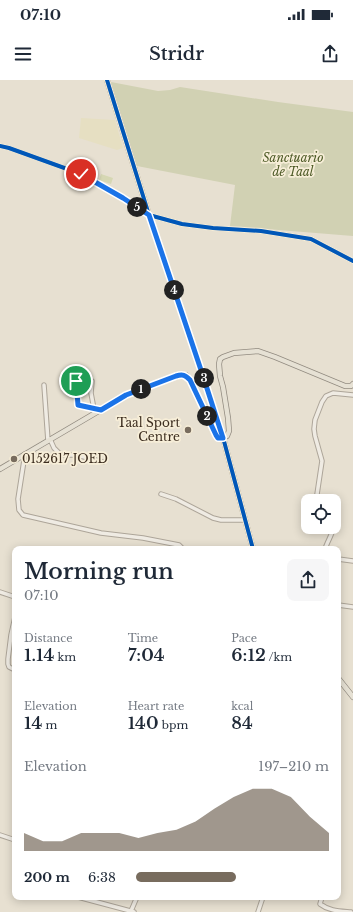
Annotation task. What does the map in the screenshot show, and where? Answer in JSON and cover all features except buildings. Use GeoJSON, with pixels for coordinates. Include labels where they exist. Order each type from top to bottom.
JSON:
{"type":"FeatureCollection","features":[{"type":"Feature","properties":{"kind":"main road"},"geometry":{"type":"LineString","coordinates":[[107,80],[149,215],[223,438],[252,546]]}},
{"type":"Feature","properties":{"kind":"main road"},"geometry":{"type":"LineString","coordinates":[[0,469],[126,395],[176,376],[183,375],[190,380],[216,435],[218,438],[223,438],[227,436],[229,431],[219,364],[220,359],[234,353],[258,351],[345,386],[351,386],[353,384]]}},
{"type":"Feature","properties":{"kind":"main road"},"geometry":{"type":"LineString","coordinates":[[341,682],[353,697]]}},
{"type":"Feature","properties":{"kind":"street"},"geometry":{"type":"LineString","coordinates":[[0,146],[81,174],[149,215],[182,224],[213,228],[262,231],[312,240],[353,261]]}},
{"type":"Feature","properties":{"kind":"street"},"geometry":{"type":"LineString","coordinates":[[76,381],[78,405],[101,410]]}},
{"type":"Feature","properties":{"kind":"street"},"geometry":{"type":"LineString","coordinates":[[92,382],[94,409]]}},
{"type":"Feature","properties":{"kind":"street"},"geometry":{"type":"LineString","coordinates":[[44,384],[49,440],[54,448],[61,455],[77,455],[103,462]]}},
{"type":"Feature","properties":{"kind":"street"},"geometry":{"type":"LineString","coordinates":[[317,494],[322,460],[315,436],[315,420],[326,396],[333,393],[353,395]]}},
{"type":"Feature","properties":{"kind":"street"},"geometry":{"type":"LineString","coordinates":[[25,454],[18,499],[19,510],[23,515],[101,533],[143,538],[180,546]]}},
{"type":"Feature","properties":{"kind":"street"},"geometry":{"type":"LineString","coordinates":[[161,494],[176,499],[212,518],[221,520],[245,520]]}},
{"type":"Feature","properties":{"kind":"street"},"geometry":{"type":"LineString","coordinates":[[326,546],[332,534]]}},
{"type":"Feature","properties":{"kind":"street"},"geometry":{"type":"LineString","coordinates":[[341,559],[353,561]]}},
{"type":"Feature","properties":{"kind":"street"},"geometry":{"type":"LineString","coordinates":[[0,592],[12,596]]}},
{"type":"Feature","properties":{"kind":"street"},"geometry":{"type":"LineString","coordinates":[[341,605],[353,607]]}},
{"type":"Feature","properties":{"kind":"street"},"geometry":{"type":"LineString","coordinates":[[12,630],[8,664],[9,667],[12,668]]}},
{"type":"Feature","properties":{"kind":"street"},"geometry":{"type":"LineString","coordinates":[[0,835],[12,839]]}},
{"type":"Feature","properties":{"kind":"street"},"geometry":{"type":"LineString","coordinates":[[90,900],[133,912],[137,900]]}},
{"type":"Feature","properties":{"kind":"street"},"geometry":{"type":"LineString","coordinates":[[258,912],[262,900]]}},
{"type":"Feature","properties":{"kind":"street"},"geometry":{"type":"LineString","coordinates":[[321,900],[320,904],[330,909],[351,912]]}},
{"type":"Feature","properties":{"kind":"shaded area"},"geometry":{"type":"Polygon","coordinates":[[[81,118],[115,120],[123,148],[117,150],[79,138],[81,118]]]}},
{"type":"Feature","properties":{"kind":"green space","name":"Sanctuario de Taal"},"geometry":{"type":"Polygon","coordinates":[[[111,82],[158,91],[180,87],[353,112],[353,236],[230,226],[235,185],[137,166],[111,82]]]}},
{"type":"Feature","properties":{"kind":"green space"},"geometry":{"type":"Polygon","coordinates":[[[101,174],[113,178],[111,184],[99,180],[101,174]]]}},
{"type":"Feature","properties":{"kind":"cycle path"},"geometry":{"type":"LineString","coordinates":[[107,80],[149,215],[221,430],[252,546]]}},
{"type":"Feature","properties":{"kind":"cycle path"},"geometry":{"type":"LineString","coordinates":[[0,146],[81,174],[149,215],[182,224],[213,228],[261,231],[311,239],[353,261]]}},
{"type":"Feature","properties":{"kind":"place","name":"Taal Sport Centre"},"geometry":{"type":"Point","coordinates":[188,430]}},
{"type":"Feature","properties":{"kind":"place","name":"0152617 JOED"},"geometry":{"type":"Point","coordinates":[14,459]}},
{"type":"Feature","properties":{"kind":"route"},"geometry":{"type":"LineString","coordinates":[[76,381],[77,404],[101,410],[126,395],[176,376],[186,376],[190,380],[216,435],[218,438],[223,438],[149,215],[81,174]]}}]}
